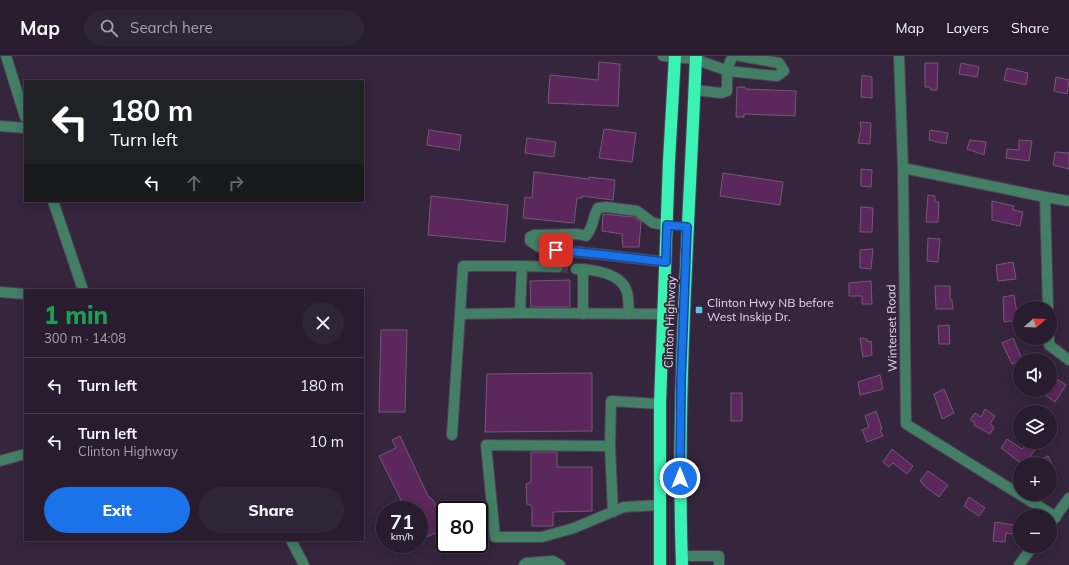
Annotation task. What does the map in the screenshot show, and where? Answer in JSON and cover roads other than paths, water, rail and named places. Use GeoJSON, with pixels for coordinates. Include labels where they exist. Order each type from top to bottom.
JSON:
{"type":"FeatureCollection","features":[{"type":"Feature","properties":{"kind":"highway","name":"Clinton Highway"},"geometry":{"type":"LineString","coordinates":[[660,565],[660,404],[666,262],[671,56]]}},
{"type":"Feature","properties":{"kind":"highway","name":"Clinton Highway"},"geometry":{"type":"LineString","coordinates":[[682,561],[681,380],[696,58]]}},
{"type":"Feature","properties":{"kind":"highway"},"geometry":{"type":"LineString","coordinates":[[667,225],[687,227]]}},
{"type":"Feature","properties":{"kind":"highway"},"geometry":{"type":"LineString","coordinates":[[660,435],[681,435]]}},
{"type":"Feature","properties":{"kind":"street"},"geometry":{"type":"LineString","coordinates":[[6,56],[24,114]]}},
{"type":"Feature","properties":{"kind":"street"},"geometry":{"type":"LineString","coordinates":[[671,56],[696,58],[728,71],[777,76],[784,71],[779,63],[740,56]]}},
{"type":"Feature","properties":{"kind":"street"},"geometry":{"type":"LineString","coordinates":[[694,90],[721,93],[727,90],[728,71],[731,59],[734,56]]}},
{"type":"Feature","properties":{"kind":"street","name":"Winterset Road"},"geometry":{"type":"LineString","coordinates":[[899,56],[903,168],[906,424],[1035,509]]}},
{"type":"Feature","properties":{"kind":"street"},"geometry":{"type":"LineString","coordinates":[[0,126],[24,128]]}},
{"type":"Feature","properties":{"kind":"street"},"geometry":{"type":"LineString","coordinates":[[903,168],[1069,201]]}},
{"type":"Feature","properties":{"kind":"street"},"geometry":{"type":"LineString","coordinates":[[1045,197],[1048,301]]}},
{"type":"Feature","properties":{"kind":"street"},"geometry":{"type":"LineString","coordinates":[[53,202],[83,289]]}},
{"type":"Feature","properties":{"kind":"street"},"geometry":{"type":"LineString","coordinates":[[666,262],[539,247],[530,240],[530,237],[534,235],[578,234],[586,236],[592,229],[594,216],[598,208],[606,207],[637,211],[653,223],[667,225]]}},
{"type":"Feature","properties":{"kind":"street"},"geometry":{"type":"LineString","coordinates":[[452,435],[463,266],[558,267]]}},
{"type":"Feature","properties":{"kind":"street"},"geometry":{"type":"LineString","coordinates":[[520,313],[522,266]]}},
{"type":"Feature","properties":{"kind":"street"},"geometry":{"type":"LineString","coordinates":[[583,314],[579,268],[607,273],[620,281],[627,291],[629,314]]}},
{"type":"Feature","properties":{"kind":"street"},"geometry":{"type":"LineString","coordinates":[[0,292],[24,294]]}},
{"type":"Feature","properties":{"kind":"street"},"geometry":{"type":"LineString","coordinates":[[460,314],[663,314]]}},
{"type":"Feature","properties":{"kind":"street"},"geometry":{"type":"LineString","coordinates":[[1049,345],[1069,360]]}},
{"type":"Feature","properties":{"kind":"street"},"geometry":{"type":"LineString","coordinates":[[613,512],[610,446],[611,401],[660,404]]}},
{"type":"Feature","properties":{"kind":"street"},"geometry":{"type":"LineString","coordinates":[[610,446],[486,445],[495,537],[542,537],[574,528],[624,507],[660,505]]}},
{"type":"Feature","properties":{"kind":"street"},"geometry":{"type":"LineString","coordinates":[[0,461],[24,454]]}},
{"type":"Feature","properties":{"kind":"street"},"geometry":{"type":"LineString","coordinates":[[1057,515],[1069,498]]}},
{"type":"Feature","properties":{"kind":"street"},"geometry":{"type":"LineString","coordinates":[[292,541],[304,565]]}},
{"type":"Feature","properties":{"kind":"street"},"geometry":{"type":"LineString","coordinates":[[1019,565],[1028,553]]}},
{"type":"Feature","properties":{"kind":"street"},"geometry":{"type":"LineString","coordinates":[[682,561],[719,556],[719,565]]}},
{"type":"Feature","properties":{"kind":"street"},"geometry":{"type":"LineString","coordinates":[[524,565],[526,563],[553,561],[560,565]]}},
{"type":"Feature","properties":{"kind":"tunnel"},"geometry":{"type":"LineString","coordinates":[[558,267],[576,269]]}},
{"type":"Feature","properties":{"kind":"place","name":"Clinton Hwy NB before West Inskip Dr."},"geometry":{"type":"Point","coordinates":[699,310]}}]}
